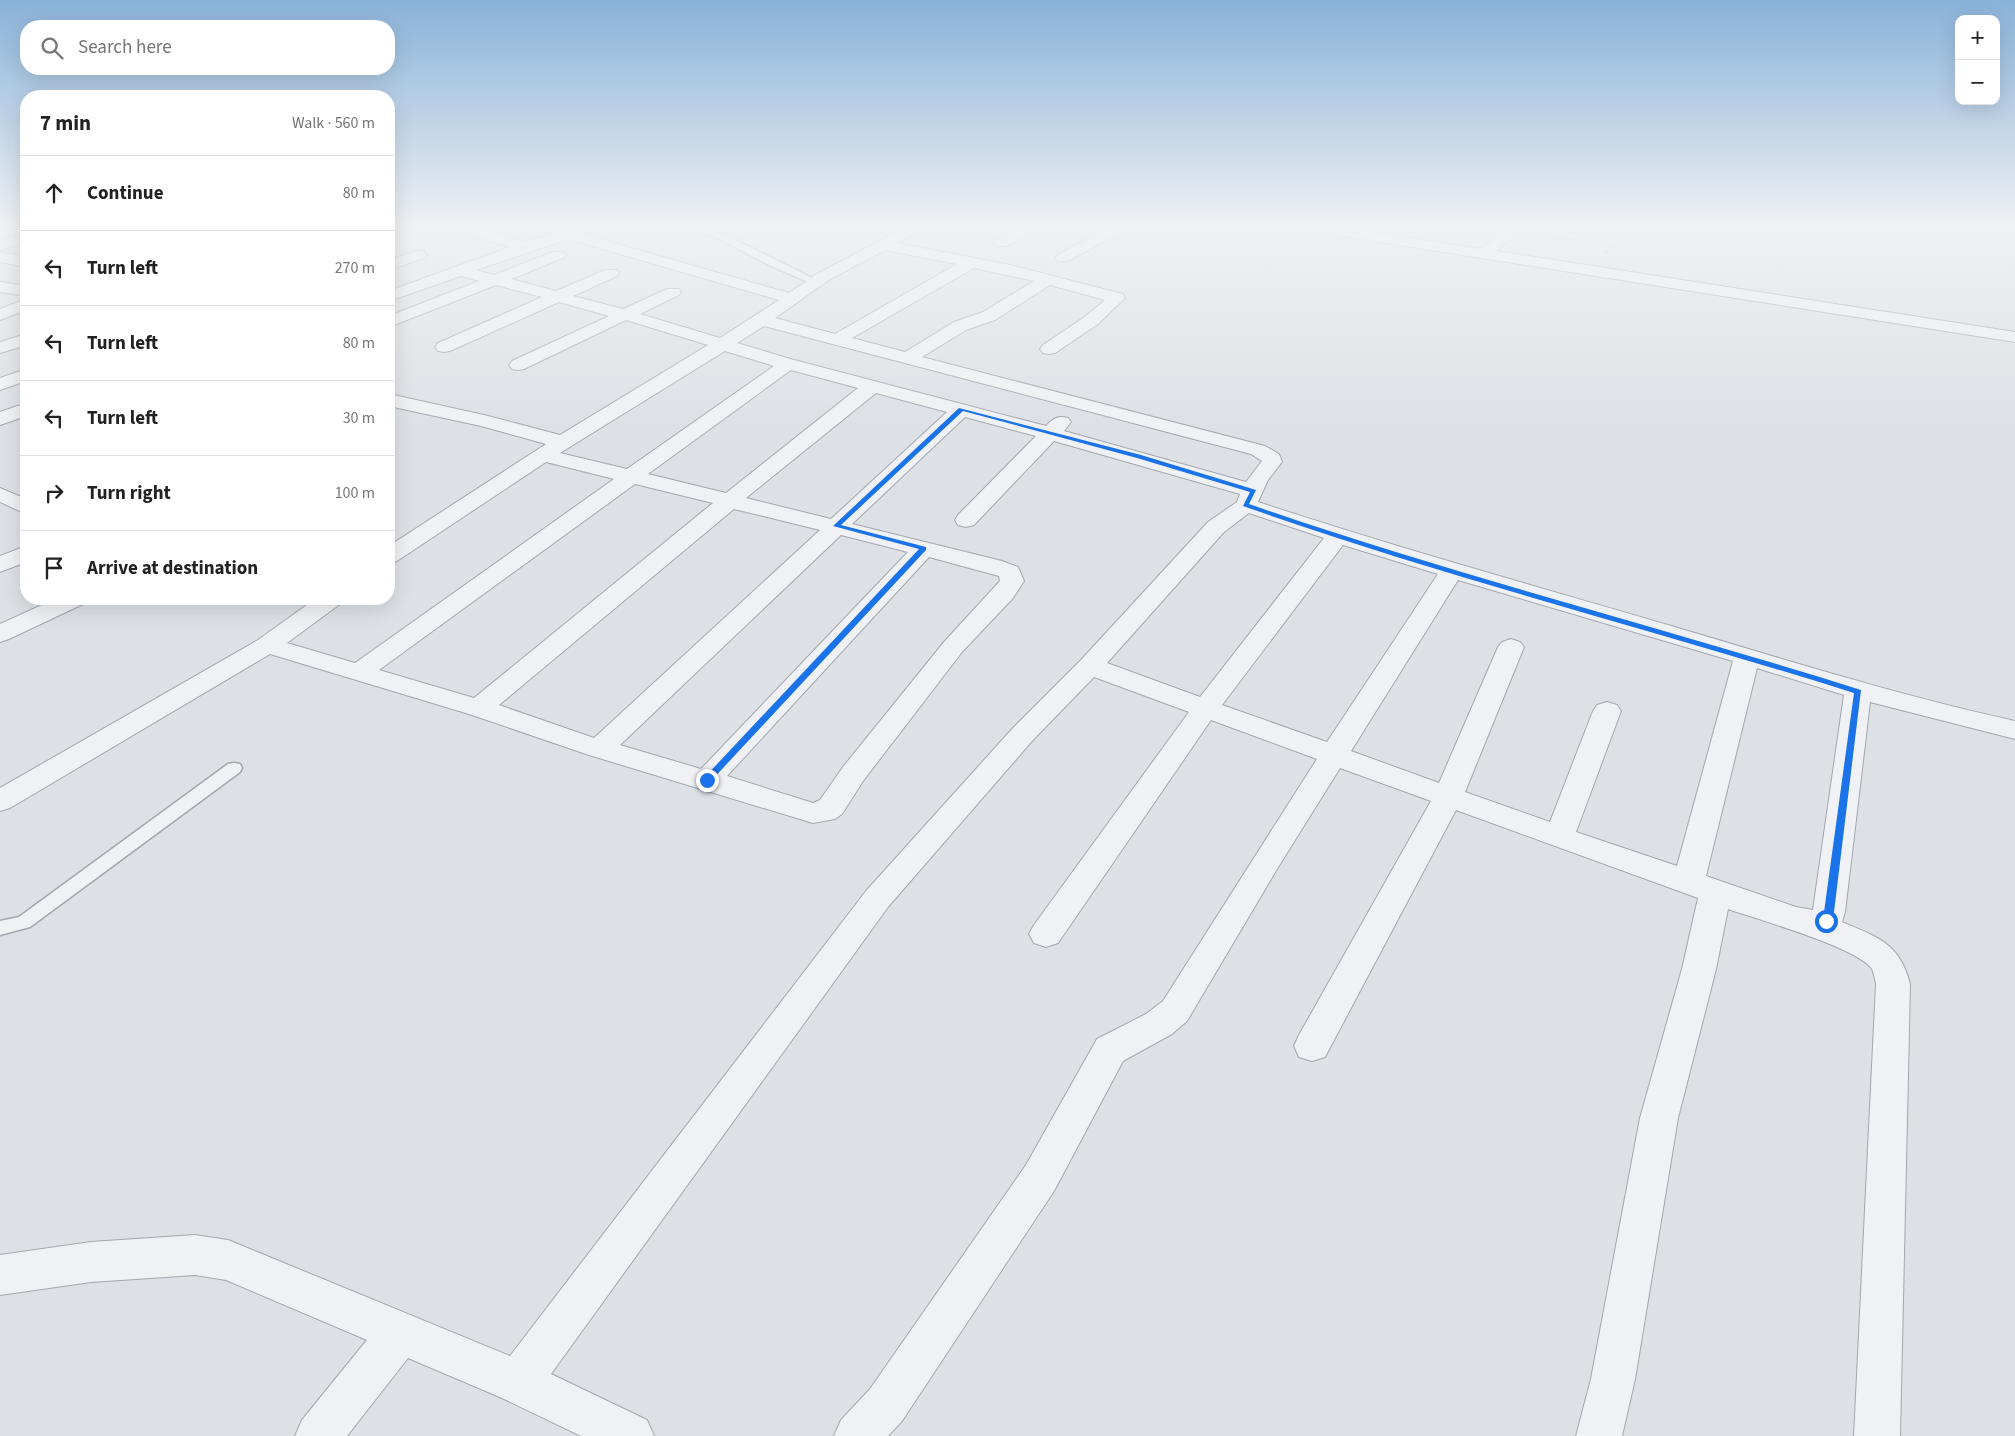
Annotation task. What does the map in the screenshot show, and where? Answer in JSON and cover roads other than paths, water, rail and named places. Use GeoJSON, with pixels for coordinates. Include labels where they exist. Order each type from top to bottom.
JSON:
{"type":"FeatureCollection","features":[{"type":"Feature","properties":{"kind":"street"},"geometry":{"type":"LineString","coordinates":[[395,320],[460,294]]}},
{"type":"Feature","properties":{"kind":"street"},"geometry":{"type":"LineString","coordinates":[[545,294],[724,343],[788,364],[1051,433],[1249,498],[1337,537],[1747,656],[1858,692],[1951,717],[2015,730]]}},
{"type":"Feature","properties":{"kind":"street"},"geometry":{"type":"LineString","coordinates":[[444,347],[564,294]]}},
{"type":"Feature","properties":{"kind":"street"},"geometry":{"type":"LineString","coordinates":[[518,365],[668,294]]}},
{"type":"Feature","properties":{"kind":"street"},"geometry":{"type":"LineString","coordinates":[[775,294],[792,299]]}},
{"type":"Feature","properties":{"kind":"street"},"geometry":{"type":"LineString","coordinates":[[395,552],[563,442],[762,320],[799,294]]}},
{"type":"Feature","properties":{"kind":"street"},"geometry":{"type":"LineString","coordinates":[[838,339],[917,294]]}},
{"type":"Feature","properties":{"kind":"street"},"geometry":{"type":"LineString","coordinates":[[909,357],[960,326],[996,312],[1025,294]]}},
{"type":"Feature","properties":{"kind":"street"},"geometry":{"type":"LineString","coordinates":[[1049,349],[1092,320],[1118,298],[1102,294]]}},
{"type":"Feature","properties":{"kind":"street"},"geometry":{"type":"LineString","coordinates":[[1742,294],[2015,337]]}},
{"type":"Feature","properties":{"kind":"street"},"geometry":{"type":"LineString","coordinates":[[0,315],[20,307]]}},
{"type":"Feature","properties":{"kind":"street"},"geometry":{"type":"LineString","coordinates":[[0,319],[20,323]]}},
{"type":"Feature","properties":{"kind":"street"},"geometry":{"type":"LineString","coordinates":[[518,1382],[877,899],[1022,735],[1090,666],[1216,527],[1249,498],[1258,478],[1272,462],[1272,458],[1266,453],[909,357],[762,320]]}},
{"type":"Feature","properties":{"kind":"street"},"geometry":{"type":"LineString","coordinates":[[0,348],[20,341]]}},
{"type":"Feature","properties":{"kind":"street"},"geometry":{"type":"LineString","coordinates":[[360,671],[788,364]]}},
{"type":"Feature","properties":{"kind":"street"},"geometry":{"type":"LineString","coordinates":[[0,384],[20,377]]}},
{"type":"Feature","properties":{"kind":"street"},"geometry":{"type":"LineString","coordinates":[[479,708],[731,500],[873,386]]}},
{"type":"Feature","properties":{"kind":"street"},"geometry":{"type":"LineString","coordinates":[[395,401],[484,421],[563,442]]}},
{"type":"Feature","properties":{"kind":"street"},"geometry":{"type":"LineString","coordinates":[[966,520],[1079,403]]}},
{"type":"Feature","properties":{"kind":"street"},"geometry":{"type":"LineString","coordinates":[[599,749],[962,409]]}},
{"type":"Feature","properties":{"kind":"street"},"geometry":{"type":"LineString","coordinates":[[0,419],[20,411]]}},
{"type":"Feature","properties":{"kind":"street"},"geometry":{"type":"LineString","coordinates":[[267,645],[360,671],[479,708],[599,749],[707,780],[753,796],[813,812],[824,812],[831,807],[853,774],[953,647],[1004,593],[1012,581],[1010,572],[994,566],[633,476],[543,456]]}},
{"type":"Feature","properties":{"kind":"street"},"geometry":{"type":"LineString","coordinates":[[1046,934],[1205,709],[1337,537]]}},
{"type":"Feature","properties":{"kind":"street"},"geometry":{"type":"LineString","coordinates":[[707,780],[924,548]]}},
{"type":"Feature","properties":{"kind":"street"},"geometry":{"type":"LineString","coordinates":[[0,565],[20,556]]}},
{"type":"Feature","properties":{"kind":"street"},"geometry":{"type":"LineString","coordinates":[[857,1436],[886,1405],[1040,1178],[1110,1050],[1159,1024],[1175,1011],[1266,861],[1452,570]]}},
{"type":"Feature","properties":{"kind":"street"},"geometry":{"type":"LineString","coordinates":[[0,634],[61,605]]}},
{"type":"Feature","properties":{"kind":"street"},"geometry":{"type":"LineString","coordinates":[[0,802],[267,645],[323,605]]}},
{"type":"Feature","properties":{"kind":"street"},"geometry":{"type":"LineString","coordinates":[[1312,1046],[1448,797],[1511,647]]}},
{"type":"Feature","properties":{"kind":"street"},"geometry":{"type":"LineString","coordinates":[[1599,1436],[1613,1379],[1659,1118],[1699,969],[1702,887],[1747,656]]}},
{"type":"Feature","properties":{"kind":"street"},"geometry":{"type":"LineString","coordinates":[[1090,666],[1559,837],[1792,919],[1814,923],[1882,958],[1890,969],[1893,984],[1877,1436]]}},
{"type":"Feature","properties":{"kind":"street"},"geometry":{"type":"LineString","coordinates":[[1814,923],[1826,921],[1829,912],[1858,692]]}},
{"type":"Feature","properties":{"kind":"street"},"geometry":{"type":"LineString","coordinates":[[1559,837],[1607,711]]}},
{"type":"Feature","properties":{"kind":"street"},"geometry":{"type":"LineString","coordinates":[[0,1275],[91,1262],[195,1255],[228,1260],[518,1382],[631,1436]]}},
{"type":"Feature","properties":{"kind":"street"},"geometry":{"type":"LineString","coordinates":[[318,1436],[400,1333]]}},
{"type":"Feature","properties":{"kind":"lane"},"geometry":{"type":"LineString","coordinates":[[0,928],[24,922],[234,768]]}}]}
